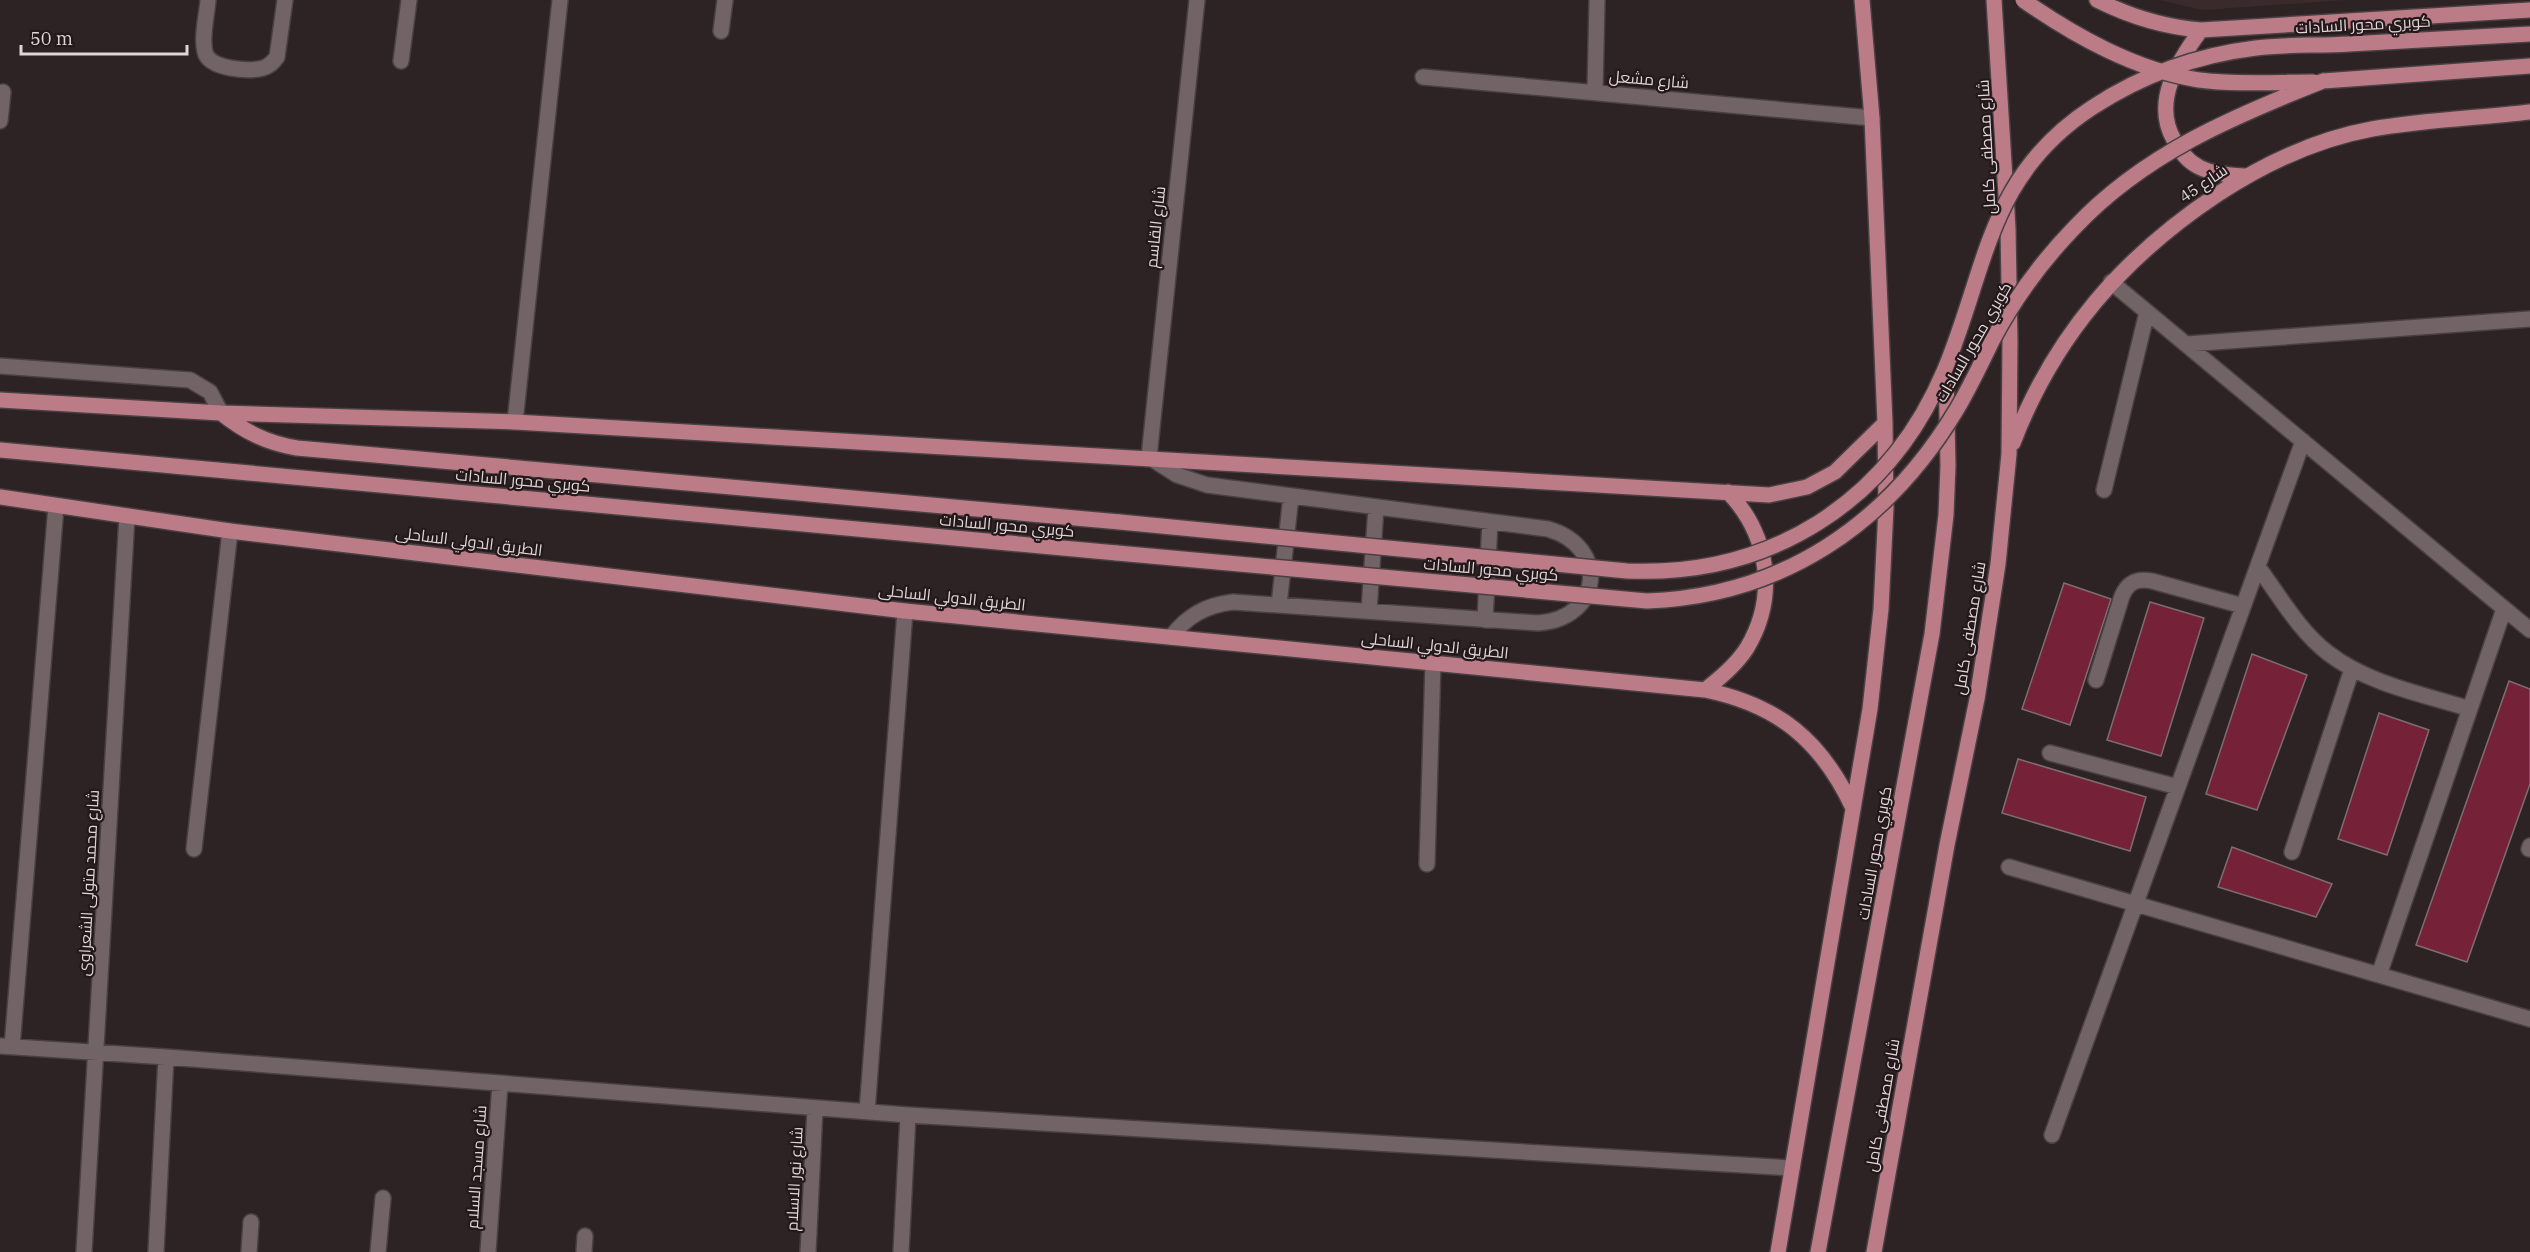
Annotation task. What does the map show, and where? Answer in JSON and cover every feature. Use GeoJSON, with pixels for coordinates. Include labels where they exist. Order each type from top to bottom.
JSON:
{"type":"FeatureCollection","features":[{"type":"Feature","properties":{"kind":"main road"},"geometry":{"type":"LineString","coordinates":[[1778,1252],[1870,709],[1881,609],[1886,508],[1885,423],[1872,118],[1863,0]]}},
{"type":"Feature","properties":{"kind":"main road","name":"شارع مصطفى كامل"},"geometry":{"type":"LineString","coordinates":[[1874,1252],[1947,845],[1977,699],[1998,564],[2009,454],[2008,228],[1994,0]]}},
{"type":"Feature","properties":{"kind":"main road","name":"كوبري محور السادات"},"geometry":{"type":"LineString","coordinates":[[2023,0],[2056,23],[2093,43],[2166,71],[2198,80],[2323,81],[2530,66]]}},
{"type":"Feature","properties":{"kind":"main road"},"geometry":{"type":"LineString","coordinates":[[2097,0],[2147,21],[2176,28],[2201,30],[2530,10]]}},
{"type":"Feature","properties":{"kind":"main road"},"geometry":{"type":"LineString","coordinates":[[2201,30],[2180,58],[2167,91],[2167,128],[2183,156],[2200,168],[2245,176]]}},
{"type":"Feature","properties":{"kind":"main road","name":"كوبري محور السادات"},"geometry":{"type":"LineString","coordinates":[[221,413],[256,437],[297,448],[1627,570],[1653,572],[1706,567],[1755,554],[1779,544],[1828,516],[1853,497],[1896,453],[1916,426],[1946,367],[1988,239],[2012,190],[2046,145],[2068,125],[2116,92],[2170,68],[2198,59],[2247,49],[2530,34]]}},
{"type":"Feature","properties":{"kind":"main road","name":"كوبري محور السادات"},"geometry":{"type":"LineString","coordinates":[[0,450],[1647,601],[1703,596],[1761,580],[1789,568],[1842,538],[1881,506],[1909,476],[1956,410],[2010,309],[2030,280],[2067,234],[2101,201],[2153,161],[2181,144],[2241,114],[2323,81]]}},
{"type":"Feature","properties":{"kind":"main road","name":"شارع 45"},"geometry":{"type":"LineString","coordinates":[[2009,454],[2032,399],[2055,357],[2074,327],[2111,282],[2173,224],[2245,176],[2301,151],[2372,129],[2530,112]]}},
{"type":"Feature","properties":{"kind":"main road","name":"كوبري محور السادات"},"geometry":{"type":"LineString","coordinates":[[1818,1252],[1932,634],[1946,505],[1948,417],[1946,367]]}},
{"type":"Feature","properties":{"kind":"main road"},"geometry":{"type":"LineString","coordinates":[[0,400],[221,413],[515,422],[1149,457],[1768,495],[1807,487],[1835,472],[1885,423]]}},
{"type":"Feature","properties":{"kind":"main road"},"geometry":{"type":"LineString","coordinates":[[1705,690],[1728,672],[1746,648],[1759,622],[1766,593],[1765,563],[1758,535],[1744,509],[1728,492]]}},
{"type":"Feature","properties":{"kind":"main road","name":"الطريق الدولي الساحلى"},"geometry":{"type":"LineString","coordinates":[[0,497],[230,531],[905,611],[1705,690],[1732,696],[1759,706],[1798,732],[1825,759],[1841,782],[1853,808]]}},
{"type":"Feature","properties":{"kind":"street"},"geometry":{"type":"LineString","coordinates":[[208,0],[205,54],[216,66],[256,69],[265,68],[278,57],[285,0]]}},
{"type":"Feature","properties":{"kind":"street"},"geometry":{"type":"LineString","coordinates":[[401,61],[409,0]]}},
{"type":"Feature","properties":{"kind":"street"},"geometry":{"type":"LineString","coordinates":[[515,422],[560,0]]}},
{"type":"Feature","properties":{"kind":"street"},"geometry":{"type":"LineString","coordinates":[[721,31],[725,0]]}},
{"type":"Feature","properties":{"kind":"street","name":"شارع القاسم"},"geometry":{"type":"LineString","coordinates":[[1149,457],[1197,0]]}},
{"type":"Feature","properties":{"kind":"street"},"geometry":{"type":"LineString","coordinates":[[1595,92],[1597,0]]}},
{"type":"Feature","properties":{"kind":"street","name":"شارع مشعل"},"geometry":{"type":"LineString","coordinates":[[1423,77],[1872,118]]}},
{"type":"Feature","properties":{"kind":"street"},"geometry":{"type":"LineString","coordinates":[[0,121],[3,92]]}},
{"type":"Feature","properties":{"kind":"street"},"geometry":{"type":"LineString","coordinates":[[2111,282],[2530,630]]}},
{"type":"Feature","properties":{"kind":"street"},"geometry":{"type":"LineString","coordinates":[[2104,490],[2147,312]]}},
{"type":"Feature","properties":{"kind":"street"},"geometry":{"type":"LineString","coordinates":[[2187,345],[2530,319]]}},
{"type":"Feature","properties":{"kind":"street"},"geometry":{"type":"LineString","coordinates":[[0,366],[190,380],[210,392],[221,413]]}},
{"type":"Feature","properties":{"kind":"street"},"geometry":{"type":"LineString","coordinates":[[2052,1135],[2303,441]]}},
{"type":"Feature","properties":{"kind":"street"},"geometry":{"type":"LineString","coordinates":[[1149,457],[1162,467],[1192,481],[1564,533],[1578,543],[1587,557],[1591,573],[1589,589],[1582,604],[1570,616],[1555,622],[1538,624],[1279,605],[1221,603],[1197,612],[1187,619],[1171,637]]}},
{"type":"Feature","properties":{"kind":"street"},"geometry":{"type":"LineString","coordinates":[[1279,605],[1291,496]]}},
{"type":"Feature","properties":{"kind":"street"},"geometry":{"type":"LineString","coordinates":[[56,506],[6,1047],[166,1057],[908,1115],[1792,1168]]}},
{"type":"Feature","properties":{"kind":"street"},"geometry":{"type":"LineString","coordinates":[[1369,611],[1376,507]]}},
{"type":"Feature","properties":{"kind":"street","name":"شارع محمد متولى الشعراوى"},"geometry":{"type":"LineString","coordinates":[[84,1252],[127,516]]}},
{"type":"Feature","properties":{"kind":"street"},"geometry":{"type":"LineString","coordinates":[[1485,620],[1490,522]]}},
{"type":"Feature","properties":{"kind":"street"},"geometry":{"type":"LineString","coordinates":[[194,849],[230,531]]}},
{"type":"Feature","properties":{"kind":"street"},"geometry":{"type":"LineString","coordinates":[[2258,567],[2305,631],[2326,652],[2352,669],[2377,680],[2470,709]]}},
{"type":"Feature","properties":{"kind":"street"},"geometry":{"type":"LineString","coordinates":[[2096,680],[2122,596],[2126,587],[2133,581],[2143,579],[2152,581],[2243,606]]}},
{"type":"Feature","properties":{"kind":"street"},"geometry":{"type":"LineString","coordinates":[[2379,975],[2504,609]]}},
{"type":"Feature","properties":{"kind":"street"},"geometry":{"type":"LineString","coordinates":[[867,1112],[905,611]]}},
{"type":"Feature","properties":{"kind":"street"},"geometry":{"type":"LineString","coordinates":[[1427,864],[1433,663]]}},
{"type":"Feature","properties":{"kind":"street"},"geometry":{"type":"LineString","coordinates":[[2292,852],[2352,669]]}},
{"type":"Feature","properties":{"kind":"street"},"geometry":{"type":"LineString","coordinates":[[2050,753],[2178,787]]}},
{"type":"Feature","properties":{"kind":"street"},"geometry":{"type":"LineString","coordinates":[[2008,867],[2530,1018]]}},
{"type":"Feature","properties":{"kind":"street"},"geometry":{"type":"LineString","coordinates":[[156,1252],[166,1057]]}},
{"type":"Feature","properties":{"kind":"street","name":"شارع مسجد السلام"},"geometry":{"type":"LineString","coordinates":[[488,1252],[500,1084]]}},
{"type":"Feature","properties":{"kind":"street","name":"شارع نور الاسلام"},"geometry":{"type":"LineString","coordinates":[[808,1252],[815,1108]]}},
{"type":"Feature","properties":{"kind":"street"},"geometry":{"type":"LineString","coordinates":[[901,1252],[908,1115]]}},
{"type":"Feature","properties":{"kind":"street"},"geometry":{"type":"LineString","coordinates":[[378,1252],[383,1198]]}},
{"type":"Feature","properties":{"kind":"street"},"geometry":{"type":"LineString","coordinates":[[249,1252],[251,1222]]}},
{"type":"Feature","properties":{"kind":"shaded area"},"geometry":{"type":"Polygon","coordinates":[[[2159,0],[2346,0],[2203,10],[2159,0]]]}},
{"type":"Feature","properties":{"kind":"building"},"geometry":{"type":"Polygon","coordinates":[[[2064,583],[2111,599],[2070,725],[2022,709],[2064,583]]]}},
{"type":"Feature","properties":{"kind":"building"},"geometry":{"type":"Polygon","coordinates":[[[2150,602],[2204,618],[2161,756],[2107,740],[2150,602]]]}},
{"type":"Feature","properties":{"kind":"building"},"geometry":{"type":"Polygon","coordinates":[[[2252,654],[2307,675],[2257,810],[2206,794],[2252,654]]]}},
{"type":"Feature","properties":{"kind":"building"},"geometry":{"type":"Polygon","coordinates":[[[2509,681],[2530,689],[2530,784],[2467,962],[2416,945],[2509,681]]]}},
{"type":"Feature","properties":{"kind":"building"},"geometry":{"type":"Polygon","coordinates":[[[2379,713],[2429,730],[2387,855],[2338,839],[2379,713]]]}},
{"type":"Feature","properties":{"kind":"building"},"geometry":{"type":"Polygon","coordinates":[[[2018,759],[2146,797],[2130,851],[2002,813],[2018,759]]]}},
{"type":"Feature","properties":{"kind":"building"},"geometry":{"type":"Polygon","coordinates":[[[2232,847],[2332,884],[2316,917],[2218,887],[2232,847]]]}}]}
